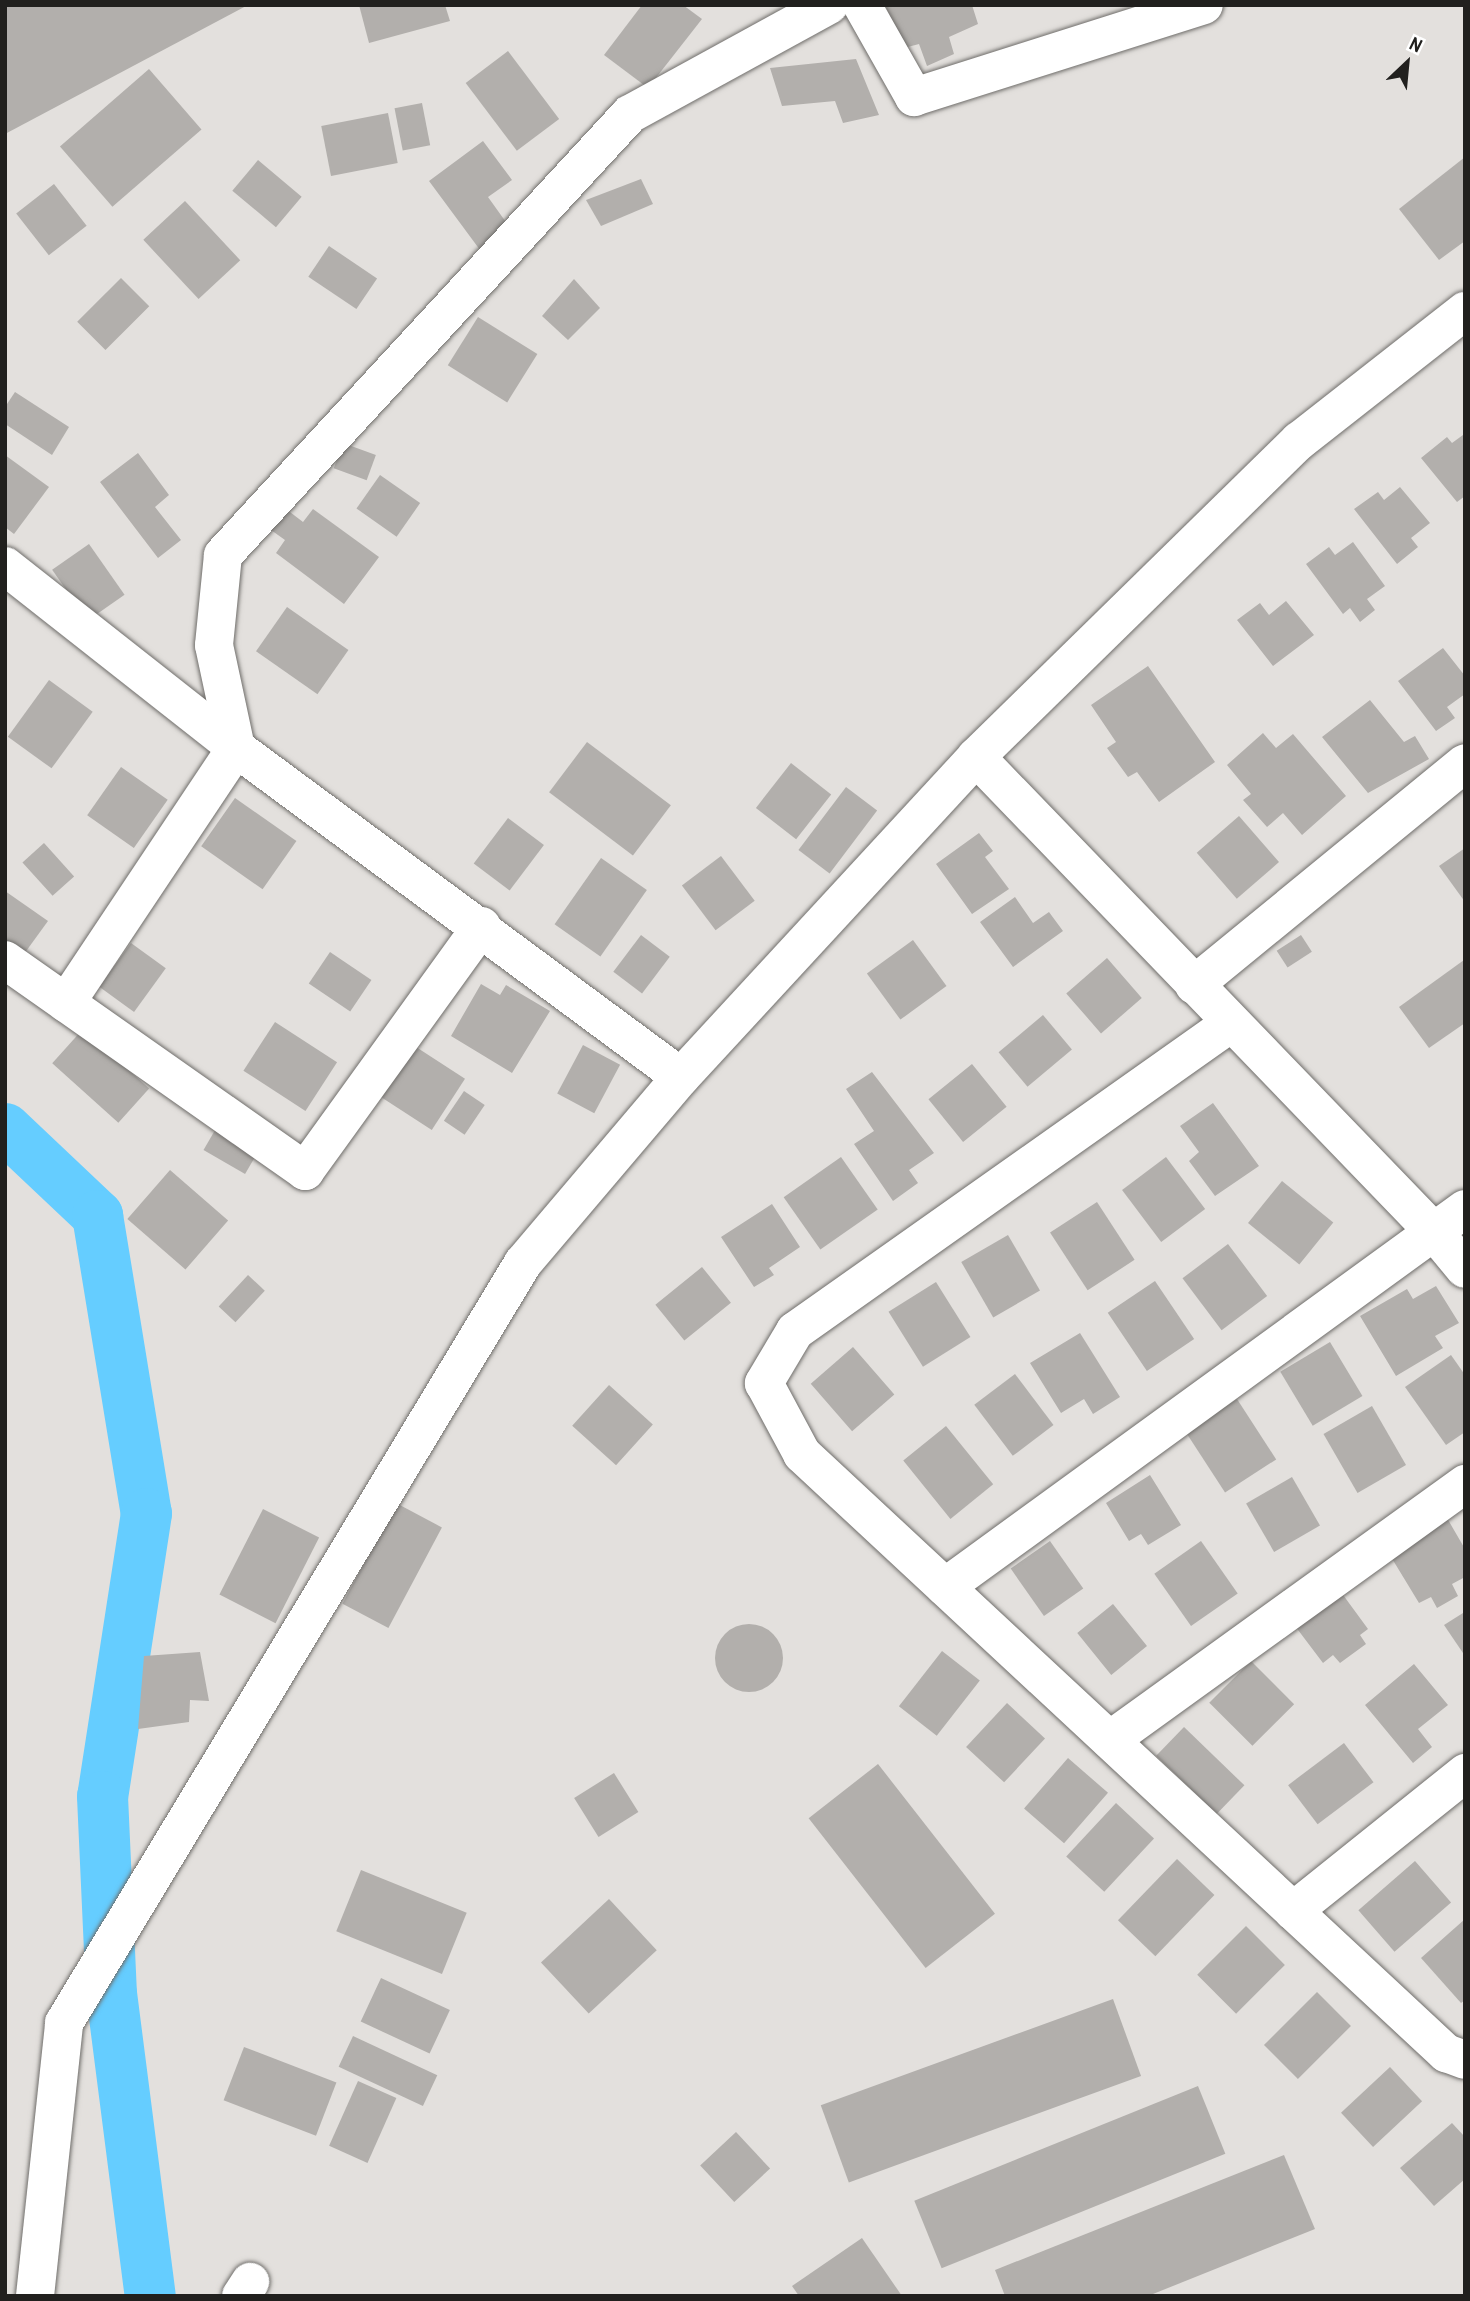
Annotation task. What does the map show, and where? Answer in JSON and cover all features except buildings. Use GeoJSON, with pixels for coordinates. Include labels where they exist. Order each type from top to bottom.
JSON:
{"type":"FeatureCollection","features":[{"type":"Feature","properties":{"kind":"street"},"geometry":{"type":"LineString","coordinates":[[66,1003],[236,748],[214,645],[223,555],[630,114],[830,5]]}},
{"type":"Feature","properties":{"kind":"street"},"geometry":{"type":"LineString","coordinates":[[862,5],[914,97],[1204,5]]}},
{"type":"Feature","properties":{"kind":"street"},"geometry":{"type":"LineString","coordinates":[[35,2296],[64,2023],[523,1263],[681,1076],[976,757],[1299,441],[1465,311]]}},
{"type":"Feature","properties":{"kind":"street"},"geometry":{"type":"LineString","coordinates":[[5,566],[236,748],[482,926],[681,1076]]}},
{"type":"Feature","properties":{"kind":"street"},"geometry":{"type":"LineString","coordinates":[[976,757],[1436,1234],[1465,1269]]}},
{"type":"Feature","properties":{"kind":"street"},"geometry":{"type":"LineString","coordinates":[[1195,985],[1465,763]]}},
{"type":"Feature","properties":{"kind":"street"},"geometry":{"type":"LineString","coordinates":[[5,960],[305,1171],[482,926]]}},
{"type":"Feature","properties":{"kind":"street"},"geometry":{"type":"LineString","coordinates":[[1231,1023],[795,1331],[764,1384],[803,1454],[1446,2053],[1465,2060]]}},
{"type":"Feature","properties":{"kind":"street"},"geometry":{"type":"LineString","coordinates":[[946,1587],[1436,1234],[1465,1209]]}},
{"type":"Feature","properties":{"kind":"street"},"geometry":{"type":"LineString","coordinates":[[1110,1740],[1465,1484]]}},
{"type":"Feature","properties":{"kind":"street"},"geometry":{"type":"LineString","coordinates":[[1293,1911],[1465,1773]]}},
{"type":"Feature","properties":{"kind":"waterway"},"geometry":{"type":"LineString","coordinates":[[5,1128],[97,1215],[146,1513],[102,1796],[111,1993],[150,2296]]}}]}
